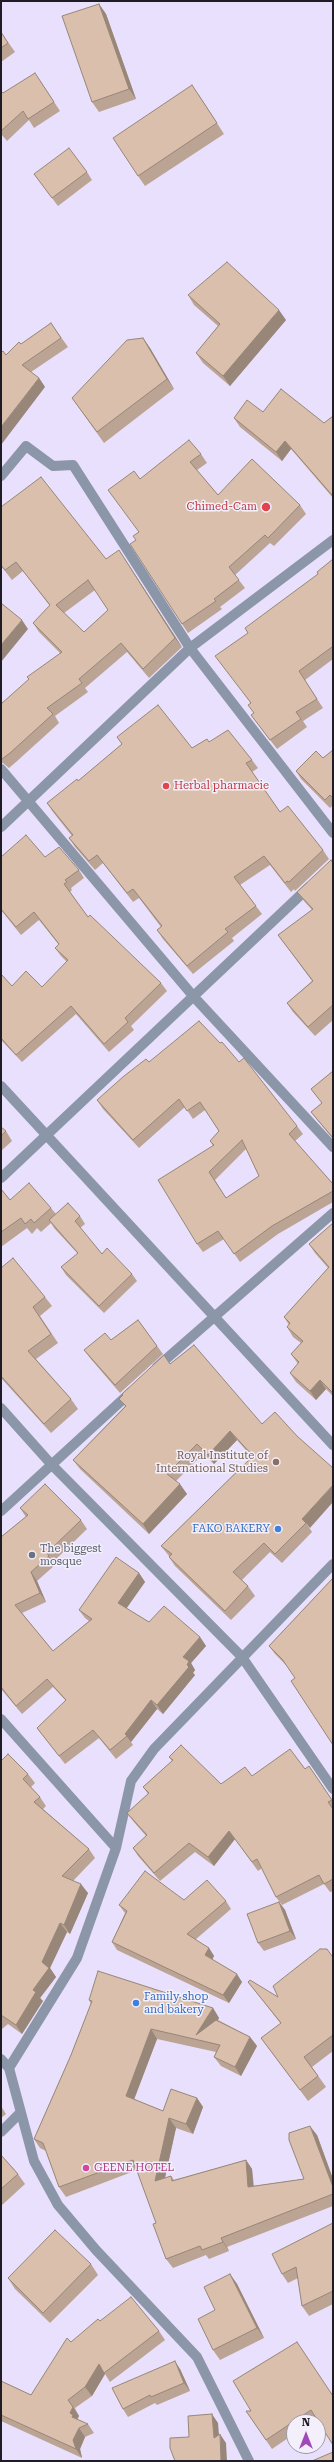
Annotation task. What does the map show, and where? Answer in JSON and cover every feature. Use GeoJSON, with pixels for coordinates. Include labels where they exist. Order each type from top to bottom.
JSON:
{"type":"FeatureCollection","features":[{"type":"Feature","properties":{"kind":"street"},"geometry":{"type":"LineString","coordinates":[[1,476],[26,446],[53,466],[73,465],[190,648],[333,833]]}},
{"type":"Feature","properties":{"kind":"street"},"geometry":{"type":"LineString","coordinates":[[1,827],[190,648],[333,540]]}},
{"type":"Feature","properties":{"kind":"street"},"geometry":{"type":"LineString","coordinates":[[1,770],[194,997],[333,1147]]}},
{"type":"Feature","properties":{"kind":"street"},"geometry":{"type":"LineString","coordinates":[[1,1178],[46,1133],[194,997],[316,880]]}},
{"type":"Feature","properties":{"kind":"street"},"geometry":{"type":"LineString","coordinates":[[1,1086],[215,1315],[333,1445]]}},
{"type":"Feature","properties":{"kind":"street"},"geometry":{"type":"LineString","coordinates":[[150,1374],[215,1315],[333,1213]]}},
{"type":"Feature","properties":{"kind":"street"},"geometry":{"type":"LineString","coordinates":[[1,1511],[139,1384]]}},
{"type":"Feature","properties":{"kind":"street"},"geometry":{"type":"LineString","coordinates":[[1,1408],[51,1464],[242,1657],[333,1789]]}},
{"type":"Feature","properties":{"kind":"street"},"geometry":{"type":"LineString","coordinates":[[9,2068],[77,1958],[116,1848],[131,1781],[154,1750],[333,1564]]}},
{"type":"Feature","properties":{"kind":"street"},"geometry":{"type":"LineString","coordinates":[[1,1719],[116,1848]]}},
{"type":"Feature","properties":{"kind":"street"},"geometry":{"type":"LineString","coordinates":[[1,2059],[9,2068],[34,2161],[58,2206],[96,2250],[197,2357],[249,2461]]}},
{"type":"Feature","properties":{"kind":"street"},"geometry":{"type":"LineString","coordinates":[[1,2132],[20,2112]]}},
{"type":"Feature","properties":{"kind":"building"},"geometry":{"type":"Polygon","coordinates":[[[99,4],[129,89],[92,102],[62,16],[99,4]]]}},
{"type":"Feature","properties":{"kind":"building"},"geometry":{"type":"Polygon","coordinates":[[[1,32],[8,43],[1,48],[1,32]]]}},
{"type":"Feature","properties":{"kind":"building"},"geometry":{"type":"Polygon","coordinates":[[[35,73],[54,102],[28,119],[23,111],[1,131],[1,91],[3,93],[35,73]]]}},
{"type":"Feature","properties":{"kind":"building"},"geometry":{"type":"Polygon","coordinates":[[[192,85],[217,123],[138,176],[113,138],[192,85]]]}},
{"type":"Feature","properties":{"kind":"building"},"geometry":{"type":"Polygon","coordinates":[[[69,148],[87,172],[52,198],[34,174],[69,148]]]}},
{"type":"Feature","properties":{"kind":"building"},"geometry":{"type":"Polygon","coordinates":[[[227,262],[279,310],[223,376],[196,353],[220,324],[188,295],[227,262]]]}},
{"type":"Feature","properties":{"kind":"building"},"geometry":{"type":"Polygon","coordinates":[[[51,323],[61,338],[22,365],[39,378],[1,427],[1,353],[3,351],[6,355],[19,342],[21,344],[51,323]]]}},
{"type":"Feature","properties":{"kind":"building"},"geometry":{"type":"Polygon","coordinates":[[[143,338],[167,379],[97,432],[72,398],[127,340],[143,338]]]}},
{"type":"Feature","properties":{"kind":"building"},"geometry":{"type":"Polygon","coordinates":[[[281,389],[324,423],[333,416],[332,495],[285,441],[276,452],[234,418],[247,400],[263,412],[281,389]]]}},
{"type":"Feature","properties":{"kind":"building"},"geometry":{"type":"Polygon","coordinates":[[[189,440],[201,454],[190,462],[218,495],[252,459],[300,505],[268,538],[265,535],[229,567],[239,580],[214,599],[216,601],[182,624],[130,544],[136,540],[133,536],[139,532],[108,490],[134,471],[140,479],[189,440]]]}},
{"type":"Feature","properties":{"kind":"building"},"geometry":{"type":"Polygon","coordinates":[[[41,477],[106,559],[119,550],[175,638],[143,669],[121,643],[79,679],[82,683],[47,708],[53,714],[2,759],[1,704],[29,679],[27,677],[62,652],[33,623],[50,605],[16,562],[5,570],[1,565],[1,507],[41,477]],[[88,580],[56,605],[84,632],[108,610],[88,580]]]}},
{"type":"Feature","properties":{"kind":"building"},"geometry":{"type":"Polygon","coordinates":[[[333,559],[333,649],[332,647],[299,671],[317,699],[296,712],[301,719],[270,740],[251,715],[254,713],[248,705],[251,703],[215,656],[248,633],[245,628],[318,574],[317,572],[333,559]]]}},
{"type":"Feature","properties":{"kind":"building"},"geometry":{"type":"Polygon","coordinates":[[[1,603],[22,620],[1,645],[1,603]]]}},
{"type":"Feature","properties":{"kind":"building"},"geometry":{"type":"Polygon","coordinates":[[[158,705],[192,748],[207,739],[209,742],[228,730],[252,760],[246,763],[280,812],[288,806],[323,850],[289,882],[287,881],[285,883],[264,856],[234,877],[256,906],[225,929],[228,932],[187,966],[157,930],[162,926],[133,889],[127,893],[97,855],[89,861],[69,838],[73,835],[47,803],[77,779],[78,781],[122,744],[117,737],[158,705]]]}},
{"type":"Feature","properties":{"kind":"building"},"geometry":{"type":"Polygon","coordinates":[[[333,750],[333,798],[330,795],[325,800],[296,771],[316,751],[323,758],[333,750]]]}},
{"type":"Feature","properties":{"kind":"building"},"geometry":{"type":"Polygon","coordinates":[[[26,835],[45,857],[59,847],[79,870],[65,880],[67,882],[64,884],[88,917],[90,915],[161,983],[125,1018],[128,1022],[104,1044],[71,1006],[16,1055],[1,1038],[1,974],[12,986],[26,971],[42,987],[68,960],[55,948],[59,944],[34,912],[16,927],[1,909],[1,857],[26,835]]]}},
{"type":"Feature","properties":{"kind":"building"},"geometry":{"type":"Polygon","coordinates":[[[331,860],[333,863],[333,1005],[308,1027],[287,1003],[313,981],[278,935],[313,909],[297,892],[331,860]]]}},
{"type":"Feature","properties":{"kind":"building"},"geometry":{"type":"Polygon","coordinates":[[[199,1021],[220,1043],[222,1042],[239,1062],[244,1058],[297,1126],[289,1134],[333,1184],[333,1191],[272,1226],[234,1254],[218,1231],[197,1244],[158,1180],[214,1145],[210,1141],[219,1131],[200,1102],[187,1111],[179,1099],[133,1140],[97,1100],[146,1059],[149,1062],[199,1021]],[[242,1140],[209,1172],[226,1198],[259,1176],[242,1140]]]}},
{"type":"Feature","properties":{"kind":"building"},"geometry":{"type":"Polygon","coordinates":[[[333,1071],[333,1138],[311,1112],[322,1103],[311,1089],[333,1071]]]}},
{"type":"Feature","properties":{"kind":"building"},"geometry":{"type":"Polygon","coordinates":[[[1,1127],[6,1131],[1,1136],[1,1127]]]}},
{"type":"Feature","properties":{"kind":"building"},"geometry":{"type":"Polygon","coordinates":[[[29,1183],[51,1208],[34,1223],[31,1219],[25,1224],[21,1218],[1,1232],[1,1189],[10,1200],[29,1183]]]}},
{"type":"Feature","properties":{"kind":"building"},"geometry":{"type":"Polygon","coordinates":[[[68,1203],[80,1216],[75,1221],[102,1254],[107,1248],[132,1274],[99,1306],[61,1267],[78,1253],[49,1220],[68,1203]]]}},
{"type":"Feature","properties":{"kind":"building"},"geometry":{"type":"Polygon","coordinates":[[[333,1223],[333,1393],[320,1380],[310,1391],[290,1373],[299,1362],[291,1354],[303,1341],[287,1327],[290,1323],[284,1317],[329,1267],[309,1244],[333,1223]]]}},
{"type":"Feature","properties":{"kind":"building"},"geometry":{"type":"Polygon","coordinates":[[[13,1258],[45,1297],[33,1307],[51,1334],[28,1351],[71,1399],[44,1424],[1,1376],[1,1268],[13,1258]]]}},
{"type":"Feature","properties":{"kind":"building"},"geometry":{"type":"Polygon","coordinates":[[[138,1320],[157,1346],[115,1385],[84,1350],[105,1333],[111,1340],[138,1320]]]}},
{"type":"Feature","properties":{"kind":"building"},"geometry":{"type":"Polygon","coordinates":[[[194,1345],[262,1424],[275,1412],[297,1436],[333,1468],[333,1485],[302,1519],[306,1523],[275,1554],[264,1543],[233,1572],[248,1586],[225,1611],[169,1557],[172,1554],[161,1546],[253,1456],[230,1431],[208,1455],[197,1444],[167,1474],[180,1484],[143,1524],[73,1460],[126,1406],[119,1399],[123,1395],[122,1394],[164,1355],[170,1364],[194,1345]]]}},
{"type":"Feature","properties":{"kind":"building"},"geometry":{"type":"Polygon","coordinates":[[[45,1484],[81,1520],[47,1553],[49,1556],[31,1572],[40,1593],[15,1605],[53,1651],[92,1619],[79,1610],[116,1557],[139,1573],[118,1603],[149,1622],[164,1606],[200,1637],[183,1657],[189,1661],[187,1665],[189,1667],[157,1705],[151,1700],[125,1734],[127,1736],[110,1750],[93,1730],[59,1756],[37,1728],[66,1700],[47,1679],[16,1706],[1,1687],[1,1537],[28,1515],[20,1508],[45,1484]]]}},
{"type":"Feature","properties":{"kind":"building"},"geometry":{"type":"Polygon","coordinates":[[[333,1578],[333,1745],[291,1681],[295,1678],[282,1659],[269,1646],[333,1578]]]}},
{"type":"Feature","properties":{"kind":"building"},"geometry":{"type":"Polygon","coordinates":[[[181,1745],[221,1784],[245,1767],[252,1776],[290,1749],[305,1769],[309,1766],[332,1800],[328,1802],[333,1809],[333,1879],[324,1884],[319,1875],[276,1897],[257,1859],[252,1862],[229,1831],[208,1857],[189,1843],[154,1873],[133,1848],[147,1835],[127,1813],[149,1793],[143,1787],[173,1760],[169,1757],[181,1745]]]}},
{"type":"Feature","properties":{"kind":"building"},"geometry":{"type":"Polygon","coordinates":[[[8,1754],[28,1774],[23,1779],[40,1797],[34,1802],[89,1849],[62,1876],[81,1884],[64,1925],[60,1923],[42,1962],[49,1968],[33,1990],[36,1992],[16,2025],[1,2015],[1,1761],[8,1754]]]}},
{"type":"Feature","properties":{"kind":"building"},"geometry":{"type":"Polygon","coordinates":[[[145,1871],[184,1900],[207,1880],[226,1901],[187,1934],[209,1948],[205,1955],[237,1974],[223,1995],[112,1942],[127,1911],[119,1905],[145,1871]]]}},
{"type":"Feature","properties":{"kind":"building"},"geometry":{"type":"Polygon","coordinates":[[[279,1902],[290,1931],[258,1943],[247,1914],[279,1902]]]}},
{"type":"Feature","properties":{"kind":"building"},"geometry":{"type":"Polygon","coordinates":[[[320,1949],[327,1949],[333,1956],[333,2035],[304,2057],[318,2076],[300,2090],[261,2038],[281,2023],[248,1982],[250,1980],[278,1997],[273,1986],[320,1949]]]}},
{"type":"Feature","properties":{"kind":"building"},"geometry":{"type":"Polygon","coordinates":[[[98,1971],[213,2008],[196,2035],[216,2020],[250,2037],[235,2067],[214,2057],[220,2045],[151,2029],[126,2096],[163,2111],[171,2089],[197,2098],[186,2124],[169,2118],[155,2181],[171,2176],[172,2181],[246,2160],[248,2187],[304,2179],[289,2140],[289,2133],[310,2126],[333,2187],[333,2194],[221,2238],[223,2242],[202,2250],[200,2246],[166,2259],[153,2224],[156,2223],[133,2160],[59,2187],[43,2143],[34,2139],[71,2055],[92,2001],[89,2000],[98,1971]]]}},
{"type":"Feature","properties":{"kind":"building"},"geometry":{"type":"Polygon","coordinates":[[[1,2155],[18,2174],[1,2189],[1,2155]]]}},
{"type":"Feature","properties":{"kind":"building"},"geometry":{"type":"Polygon","coordinates":[[[333,2223],[333,2291],[302,2306],[296,2267],[282,2274],[272,2254],[333,2223]]]}},
{"type":"Feature","properties":{"kind":"building"},"geometry":{"type":"Polygon","coordinates":[[[55,2230],[91,2264],[43,2313],[8,2278],[55,2230]]]}},
{"type":"Feature","properties":{"kind":"building"},"geometry":{"type":"Polygon","coordinates":[[[230,2274],[257,2328],[213,2350],[198,2319],[215,2310],[204,2287],[230,2274]]]}},
{"type":"Feature","properties":{"kind":"building"},"geometry":{"type":"Polygon","coordinates":[[[131,2297],[159,2331],[104,2373],[99,2364],[85,2387],[68,2400],[73,2407],[70,2413],[73,2415],[72,2417],[88,2424],[79,2428],[73,2440],[76,2449],[1,2415],[1,2381],[31,2395],[67,2338],[71,2342],[98,2319],[100,2321],[131,2297]]]}},
{"type":"Feature","properties":{"kind":"building"},"geometry":{"type":"Polygon","coordinates":[[[297,2342],[333,2396],[333,2445],[326,2434],[326,2414],[314,2414],[311,2410],[305,2414],[286,2414],[286,2427],[266,2440],[246,2411],[251,2411],[233,2381],[297,2342]]]}},
{"type":"Feature","properties":{"kind":"building"},"geometry":{"type":"Polygon","coordinates":[[[175,2361],[184,2383],[151,2397],[150,2395],[123,2409],[112,2388],[175,2361]]]}},
{"type":"Feature","properties":{"kind":"building"},"geometry":{"type":"Polygon","coordinates":[[[212,2414],[214,2438],[220,2434],[221,2461],[175,2461],[170,2448],[170,2438],[189,2437],[188,2416],[212,2414]]]}},
{"type":"Feature","properties":{"kind":"building"},"geometry":{"type":"Polygon","coordinates":[[[333,2452],[333,2461],[312,2461],[333,2452]]]}},
{"type":"Feature","properties":{"kind":"place","name":"Chimed-Cam"},"geometry":{"type":"Point","coordinates":[266,507]}},
{"type":"Feature","properties":{"kind":"place","name":"Herbal pharmacie"},"geometry":{"type":"Point","coordinates":[166,786]}},
{"type":"Feature","properties":{"kind":"place","name":"Royal Institute of International Studies"},"geometry":{"type":"Point","coordinates":[276,1462]}},
{"type":"Feature","properties":{"kind":"place","name":"FAKO BAKERY"},"geometry":{"type":"Point","coordinates":[278,1529]}},
{"type":"Feature","properties":{"kind":"place","name":"The biggest mosque"},"geometry":{"type":"Point","coordinates":[32,1555]}},
{"type":"Feature","properties":{"kind":"place","name":"Family shop and bakery"},"geometry":{"type":"Point","coordinates":[136,2003]}},
{"type":"Feature","properties":{"kind":"place","name":"GEENE HOTEL"},"geometry":{"type":"Point","coordinates":[86,2168]}}]}
